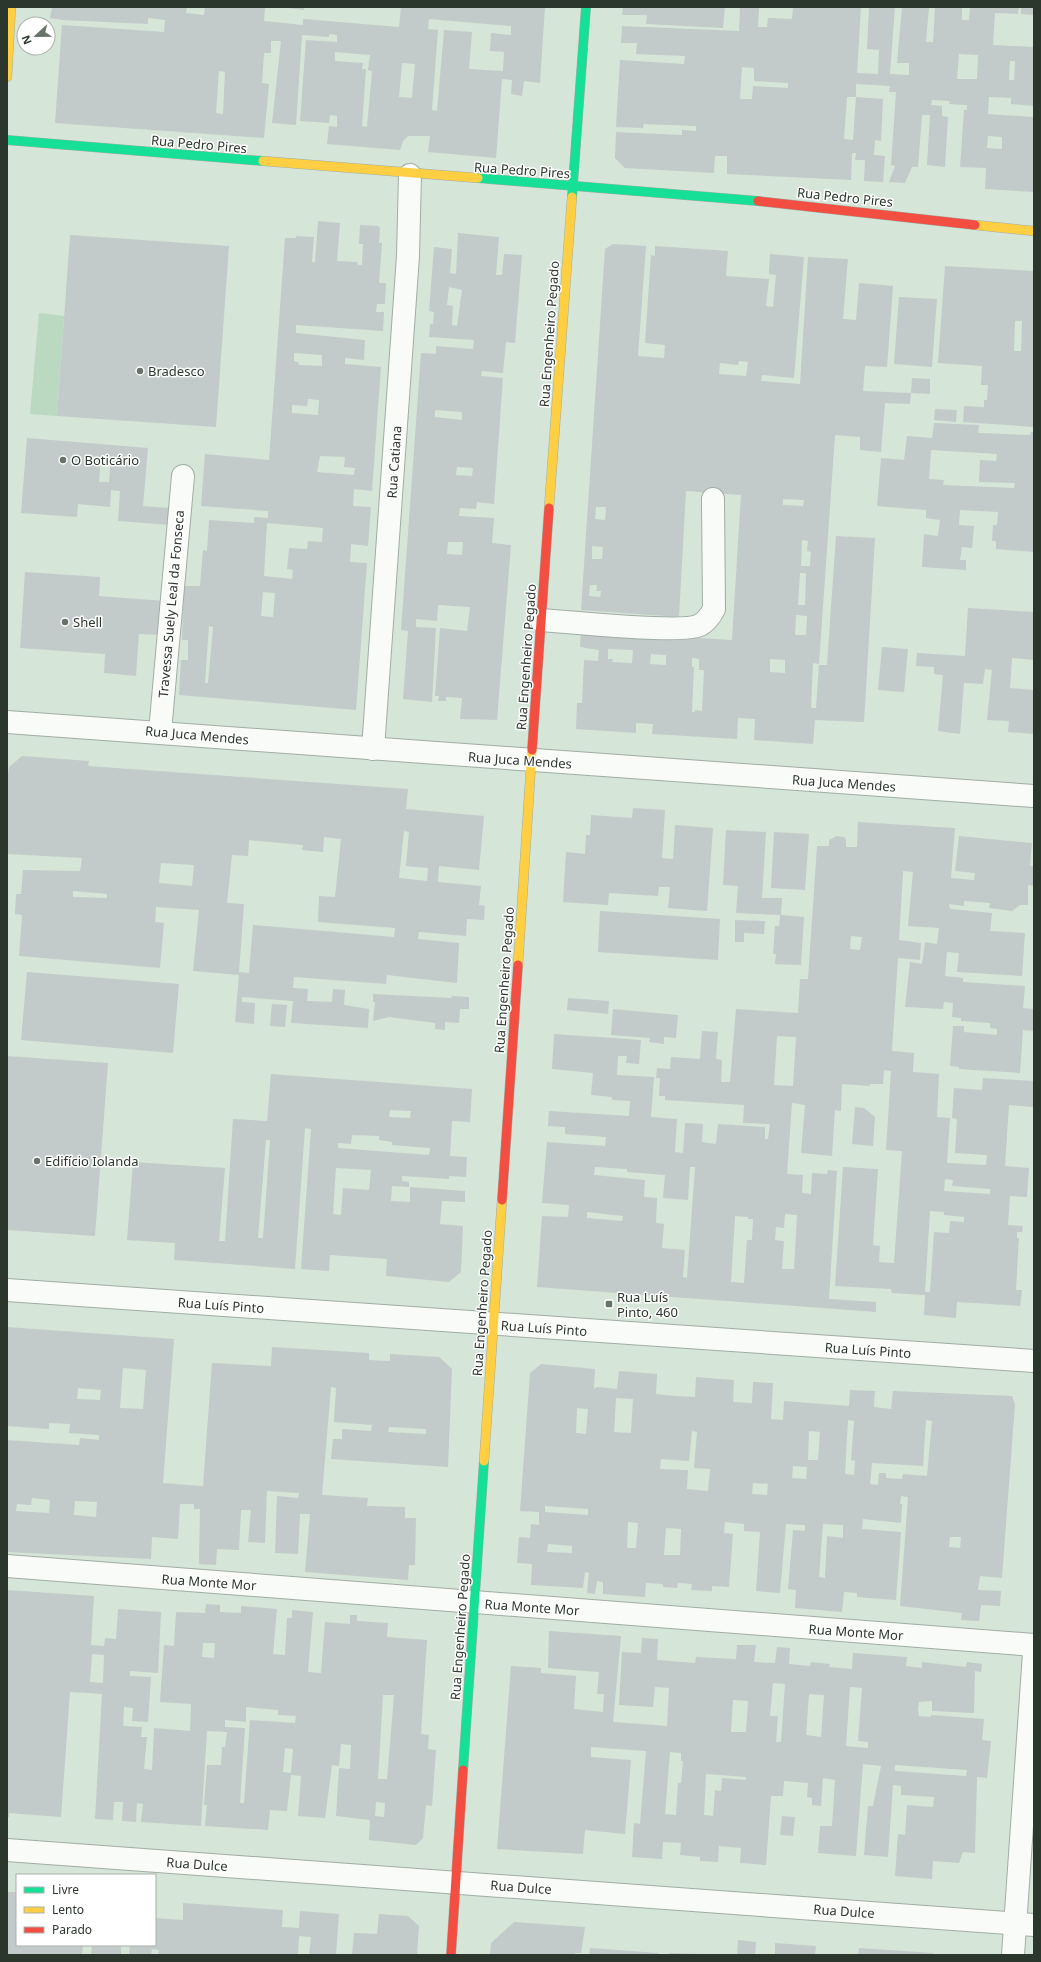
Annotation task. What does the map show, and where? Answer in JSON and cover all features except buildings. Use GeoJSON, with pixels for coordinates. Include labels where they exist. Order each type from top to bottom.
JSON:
{"type":"FeatureCollection","features":[{"type":"Feature","properties":{"kind":"street"},"geometry":{"type":"LineString","coordinates":[[7,77],[11,7]]}},
{"type":"Feature","properties":{"kind":"street","name":"Rua Engenheiro Pegado"},"geometry":{"type":"LineString","coordinates":[[451,1955],[532,761],[586,7]]}},
{"type":"Feature","properties":{"kind":"street","name":"Rua Pedro Pires"},"geometry":{"type":"LineString","coordinates":[[7,140],[410,175],[770,202],[1034,231]]}},
{"type":"Feature","properties":{"kind":"street","name":"Rua Catiana"},"geometry":{"type":"LineString","coordinates":[[373,750],[408,263],[410,175]]}},
{"type":"Feature","properties":{"kind":"street","name":"Travessa Suely Leal da Fonseca"},"geometry":{"type":"LineString","coordinates":[[160,732],[183,476]]}},
{"type":"Feature","properties":{"kind":"street"},"geometry":{"type":"LineString","coordinates":[[542,620],[677,628],[700,625],[710,617],[714,609],[712,499]]}},
{"type":"Feature","properties":{"kind":"street","name":"Rua Juca Mendes"},"geometry":{"type":"LineString","coordinates":[[7,722],[160,732],[373,750],[1034,796]]}},
{"type":"Feature","properties":{"kind":"street","name":"Rua Luís Pinto"},"geometry":{"type":"LineString","coordinates":[[7,1290],[1034,1361]]}},
{"type":"Feature","properties":{"kind":"street","name":"Rua Monte Mor"},"geometry":{"type":"LineString","coordinates":[[7,1566],[1034,1645]]}},
{"type":"Feature","properties":{"kind":"street"},"geometry":{"type":"LineString","coordinates":[[1013,1955],[1025,1925],[1034,1653]]}},
{"type":"Feature","properties":{"kind":"street","name":"Rua Dulce"},"geometry":{"type":"LineString","coordinates":[[7,1850],[1025,1925]]}},
{"type":"Feature","properties":{"kind":"green space"},"geometry":{"type":"Polygon","coordinates":[[[39,313],[64,316],[57,416],[30,414],[39,313]]]}},
{"type":"Feature","properties":{"kind":"traffic: fast"},"geometry":{"type":"LineString","coordinates":[[572,197],[586,7]]}},
{"type":"Feature","properties":{"kind":"traffic: fast"},"geometry":{"type":"LineString","coordinates":[[7,140],[263,161]]}},
{"type":"Feature","properties":{"kind":"traffic: fast"},"geometry":{"type":"LineString","coordinates":[[478,178],[758,201]]}},
{"type":"Feature","properties":{"kind":"traffic: fast"},"geometry":{"type":"LineString","coordinates":[[463,1770],[484,1461]]}},
{"type":"Feature","properties":{"kind":"traffic: slow"},"geometry":{"type":"LineString","coordinates":[[7,77],[11,7]]}},
{"type":"Feature","properties":{"kind":"traffic: slow"},"geometry":{"type":"LineString","coordinates":[[263,161],[478,178]]}},
{"type":"Feature","properties":{"kind":"traffic: slow"},"geometry":{"type":"LineString","coordinates":[[549,508],[572,197]]}},
{"type":"Feature","properties":{"kind":"traffic: slow"},"geometry":{"type":"LineString","coordinates":[[975,225],[1034,231]]}},
{"type":"Feature","properties":{"kind":"traffic: slow"},"geometry":{"type":"LineString","coordinates":[[518,965],[532,750]]}},
{"type":"Feature","properties":{"kind":"traffic: slow"},"geometry":{"type":"LineString","coordinates":[[484,1461],[502,1200]]}},
{"type":"Feature","properties":{"kind":"traffic: jam"},"geometry":{"type":"LineString","coordinates":[[758,201],[975,225]]}},
{"type":"Feature","properties":{"kind":"traffic: jam"},"geometry":{"type":"LineString","coordinates":[[532,750],[549,508]]}},
{"type":"Feature","properties":{"kind":"traffic: jam"},"geometry":{"type":"LineString","coordinates":[[502,1200],[518,965]]}},
{"type":"Feature","properties":{"kind":"traffic: jam"},"geometry":{"type":"LineString","coordinates":[[451,1955],[463,1770]]}},
{"type":"Feature","properties":{"kind":"place","name":"Bradesco"},"geometry":{"type":"Point","coordinates":[140,371]}},
{"type":"Feature","properties":{"kind":"place","name":"O Boticário"},"geometry":{"type":"Point","coordinates":[63,460]}},
{"type":"Feature","properties":{"kind":"place","name":"Shell"},"geometry":{"type":"Point","coordinates":[65,622]}},
{"type":"Feature","properties":{"kind":"place","name":"Edifício Iolanda"},"geometry":{"type":"Point","coordinates":[37,1161]}},
{"type":"Feature","properties":{"kind":"place","name":"Rua Luís Pinto, 460"},"geometry":{"type":"Point","coordinates":[609,1304]}}]}
